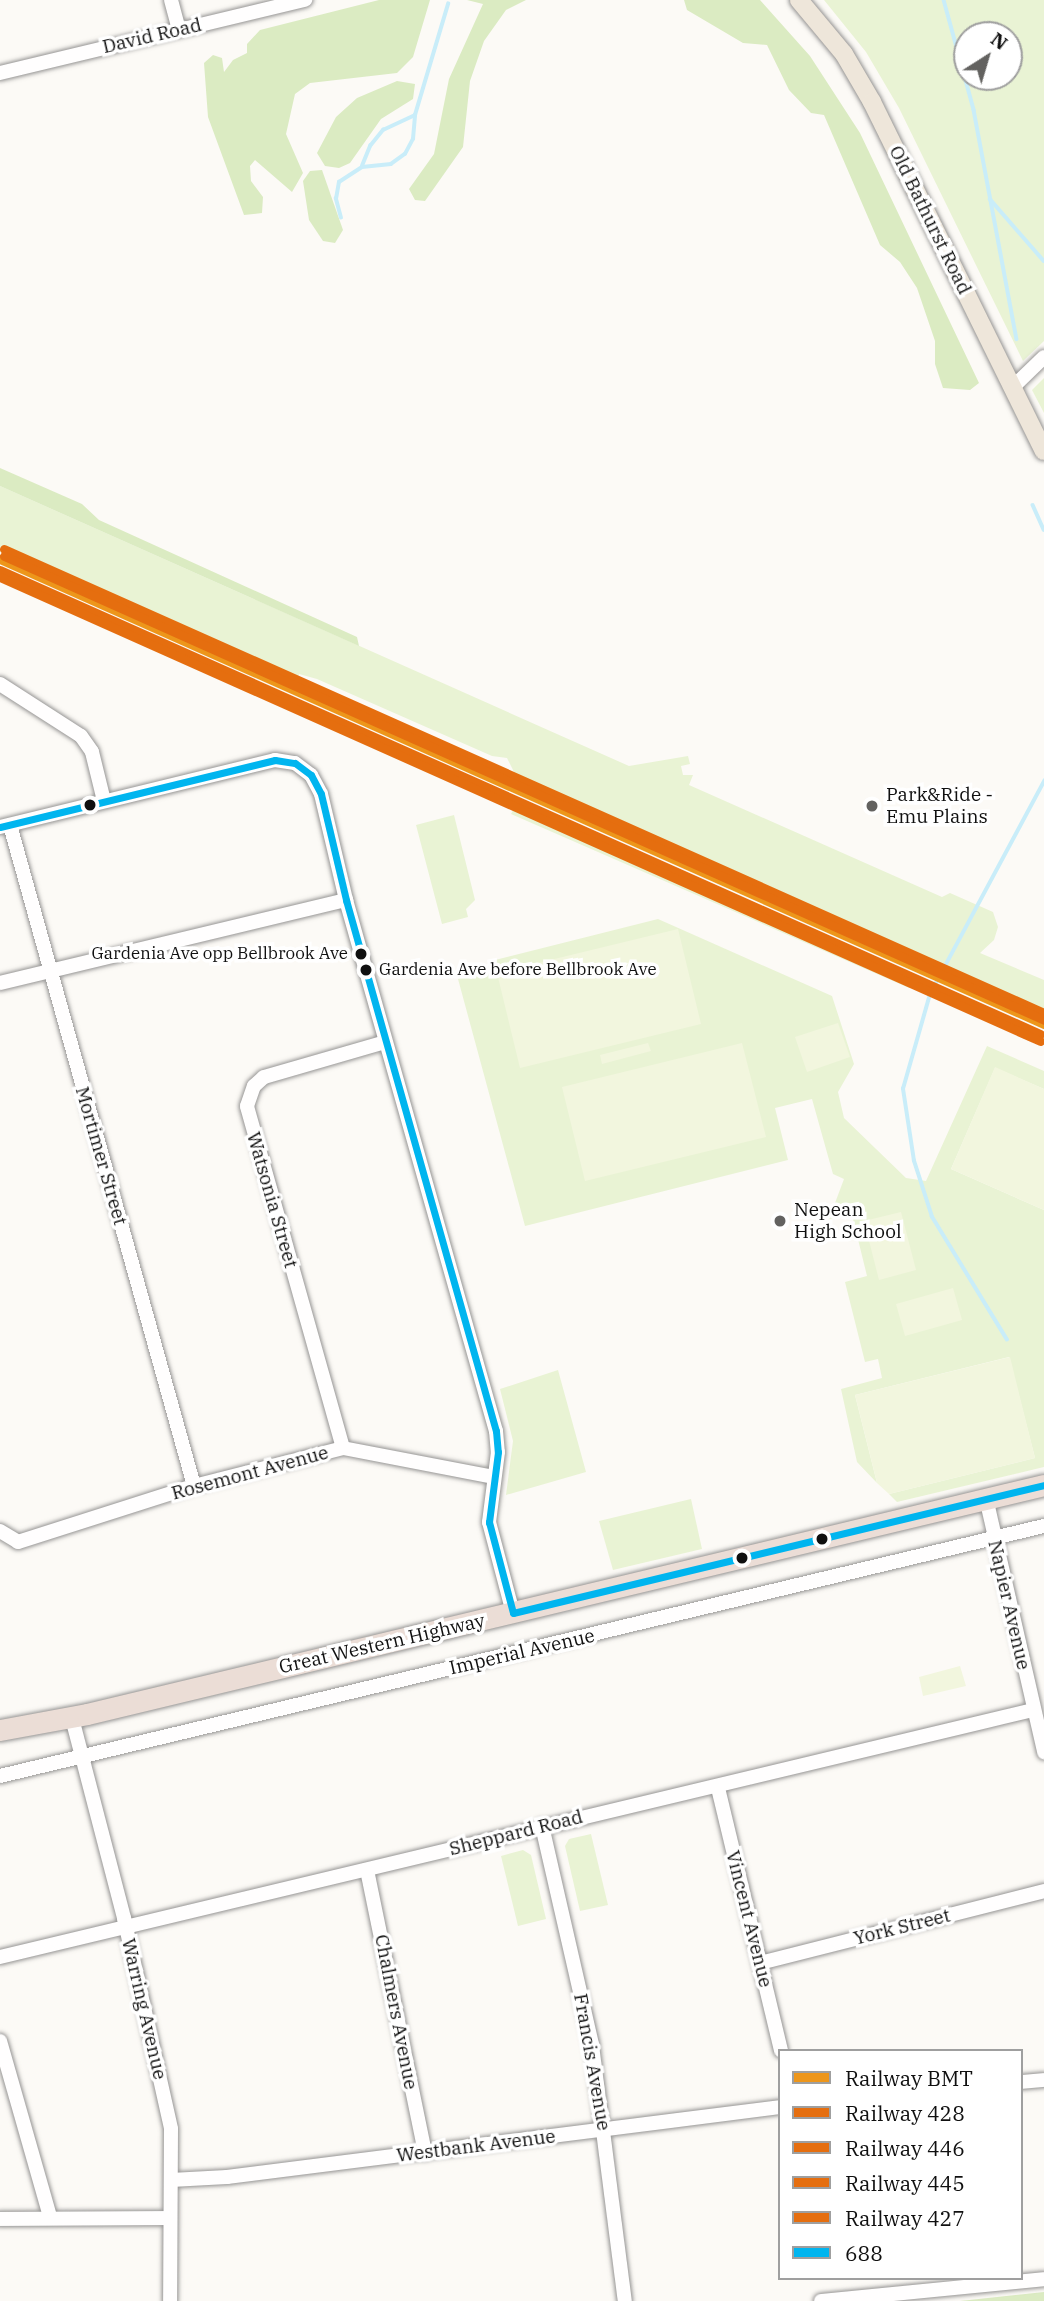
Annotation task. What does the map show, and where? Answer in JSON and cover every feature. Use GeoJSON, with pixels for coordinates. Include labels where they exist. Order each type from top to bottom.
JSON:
{"type":"FeatureCollection","features":[{"type":"Feature","properties":{"kind":"highway","name":"Great Western Highway"},"geometry":{"type":"LineString","coordinates":[[0,1738],[1044,1485]]}},
{"type":"Feature","properties":{"kind":"highway","name":"Great Western Highway"},"geometry":{"type":"LineString","coordinates":[[0,1730],[80,1718]]}},
{"type":"Feature","properties":{"kind":"main road","name":"Old Bathurst Road"},"geometry":{"type":"LineString","coordinates":[[799,0],[858,76],[1044,451]]}},
{"type":"Feature","properties":{"kind":"street"},"geometry":{"type":"LineString","coordinates":[[172,0],[179,30]]}},
{"type":"Feature","properties":{"kind":"street","name":"David Road"},"geometry":{"type":"LineString","coordinates":[[0,73],[305,0]]}},
{"type":"Feature","properties":{"kind":"street"},"geometry":{"type":"LineString","coordinates":[[1013,387],[1044,357]]}},
{"type":"Feature","properties":{"kind":"street"},"geometry":{"type":"LineString","coordinates":[[0,684],[86,741],[104,801]]}},
{"type":"Feature","properties":{"kind":"street"},"geometry":{"type":"LineString","coordinates":[[5,826],[275,760],[295,763],[311,775],[321,794],[346,900],[385,1042],[496,1431],[490,1532],[513,1613]]}},
{"type":"Feature","properties":{"kind":"street","name":"Mortimer Street"},"geometry":{"type":"LineString","coordinates":[[5,826],[49,970],[194,1486]]}},
{"type":"Feature","properties":{"kind":"street"},"geometry":{"type":"LineString","coordinates":[[0,983],[346,900]]}},
{"type":"Feature","properties":{"kind":"street","name":"Watsonia Street"},"geometry":{"type":"LineString","coordinates":[[343,1448],[247,1106],[254,1086],[264,1077],[385,1042]]}},
{"type":"Feature","properties":{"kind":"street","name":"Rosemont Avenue"},"geometry":{"type":"LineString","coordinates":[[5,1535],[24,1540],[194,1486],[343,1448],[493,1476]]}},
{"type":"Feature","properties":{"kind":"street","name":"Napier Avenue"},"geometry":{"type":"LineString","coordinates":[[986,1498],[1044,1752]]}},
{"type":"Feature","properties":{"kind":"street","name":"Imperial Avenue"},"geometry":{"type":"LineString","coordinates":[[0,1776],[1044,1526]]}},
{"type":"Feature","properties":{"kind":"street","name":"Sheppard Road"},"geometry":{"type":"LineString","coordinates":[[0,1957],[542,1826],[718,1788],[1033,1710]]}},
{"type":"Feature","properties":{"kind":"street","name":"Warring Avenue"},"geometry":{"type":"LineString","coordinates":[[80,1718],[82,1756],[126,1926],[171,2129],[168,2218],[170,2301]]}},
{"type":"Feature","properties":{"kind":"street","name":"Vincent Avenue"},"geometry":{"type":"LineString","coordinates":[[718,1788],[781,2049]]}},
{"type":"Feature","properties":{"kind":"street","name":"Francis Avenue"},"geometry":{"type":"LineString","coordinates":[[542,1826],[592,2045],[605,2128],[625,2301]]}},
{"type":"Feature","properties":{"kind":"street","name":"Chalmers Avenue"},"geometry":{"type":"LineString","coordinates":[[367,1870],[425,2153]]}},
{"type":"Feature","properties":{"kind":"street","name":"York Street"},"geometry":{"type":"LineString","coordinates":[[760,1963],[1044,1891]]}},
{"type":"Feature","properties":{"kind":"street"},"geometry":{"type":"LineString","coordinates":[[0,2042],[50,2217]]}},
{"type":"Feature","properties":{"kind":"street"},"geometry":{"type":"LineString","coordinates":[[1023,2082],[1044,2080]]}},
{"type":"Feature","properties":{"kind":"street","name":"Westbank Avenue"},"geometry":{"type":"LineString","coordinates":[[171,2180],[425,2153],[778,2107]]}},
{"type":"Feature","properties":{"kind":"street"},"geometry":{"type":"LineString","coordinates":[[0,2219],[168,2218]]}},
{"type":"Feature","properties":{"kind":"street"},"geometry":{"type":"LineString","coordinates":[[821,2301],[1044,2278]]}},
{"type":"Feature","properties":{"kind":"green space"},"geometry":{"type":"Polygon","coordinates":[[[379,0],[430,0],[413,57],[397,73],[310,83],[295,94],[286,134],[303,173],[292,192],[255,160],[250,166],[251,181],[263,197],[262,213],[244,215],[208,117],[204,63],[213,55],[222,58],[224,72],[233,60],[247,53],[247,44],[260,30],[379,0]]]}},
{"type":"Feature","properties":{"kind":"green space"},"geometry":{"type":"Polygon","coordinates":[[[467,0],[526,0],[506,10],[484,41],[470,81],[463,147],[425,201],[415,200],[409,189],[434,154],[449,79],[483,4],[467,0]]]}},
{"type":"Feature","properties":{"kind":"green space"},"geometry":{"type":"Polygon","coordinates":[[[684,0],[760,0],[810,56],[860,133],[979,383],[970,390],[943,388],[935,364],[935,341],[917,288],[900,262],[880,245],[824,115],[811,113],[789,90],[767,45],[743,43],[687,10],[684,0]]]}},
{"type":"Feature","properties":{"kind":"green space"},"geometry":{"type":"Polygon","coordinates":[[[824,0],[1044,0],[1044,341],[1023,361],[899,108],[866,52],[824,0]]]}},
{"type":"Feature","properties":{"kind":"green space"},"geometry":{"type":"Polygon","coordinates":[[[397,81],[415,84],[413,99],[381,119],[350,163],[339,168],[325,166],[317,153],[336,117],[357,98],[397,81]]]}},
{"type":"Feature","properties":{"kind":"green space"},"geometry":{"type":"Polygon","coordinates":[[[322,170],[343,230],[335,243],[323,241],[309,220],[303,181],[310,171],[322,170]]]}},
{"type":"Feature","properties":{"kind":"green space"},"geometry":{"type":"Polygon","coordinates":[[[1044,378],[1044,413],[1032,390],[1044,378]]]}},
{"type":"Feature","properties":{"kind":"green space"},"geometry":{"type":"Polygon","coordinates":[[[0,468],[82,504],[99,520],[357,637],[359,646],[0,486],[0,468]]]}},
{"type":"Feature","properties":{"kind":"green space"},"geometry":{"type":"Polygon","coordinates":[[[0,486],[629,766],[688,756],[690,764],[681,766],[683,775],[693,775],[689,785],[942,897],[950,893],[993,912],[998,927],[994,940],[980,953],[1044,980],[1044,1010],[957,971],[950,975],[517,778],[507,758],[492,756],[317,679],[299,674],[297,681],[0,552],[0,486]]]}},
{"type":"Feature","properties":{"kind":"green space"},"geometry":{"type":"Polygon","coordinates":[[[517,803],[913,979],[915,986],[909,988],[511,814],[517,803]]]}},
{"type":"Feature","properties":{"kind":"green space"},"geometry":{"type":"Polygon","coordinates":[[[454,815],[475,900],[466,909],[468,917],[442,924],[416,825],[454,815]]]}},
{"type":"Feature","properties":{"kind":"green space"},"geometry":{"type":"Polygon","coordinates":[[[658,919],[832,996],[854,1064],[838,1092],[844,1118],[906,1178],[926,1181],[987,1046],[1044,1071],[1044,1089],[995,1068],[951,1169],[1044,1210],[1044,1467],[897,1502],[889,1494],[1035,1458],[1009,1357],[855,1395],[877,1483],[857,1462],[841,1389],[882,1378],[878,1359],[865,1362],[845,1282],[867,1276],[852,1215],[829,1219],[844,1179],[833,1174],[812,1099],[775,1108],[788,1160],[525,1226],[458,979],[489,968],[487,962],[658,919]]]}},
{"type":"Feature","properties":{"kind":"green space"},"geometry":{"type":"Polygon","coordinates":[[[678,929],[701,1024],[520,1068],[497,973],[678,929]]]}},
{"type":"Feature","properties":{"kind":"green space"},"geometry":{"type":"Polygon","coordinates":[[[838,1023],[850,1057],[807,1072],[795,1037],[838,1023]]]}},
{"type":"Feature","properties":{"kind":"green space"},"geometry":{"type":"Polygon","coordinates":[[[648,1043],[651,1051],[602,1064],[600,1055],[648,1043]]]}},
{"type":"Feature","properties":{"kind":"green space"},"geometry":{"type":"Polygon","coordinates":[[[742,1043],[766,1137],[585,1181],[562,1087],[742,1043]]]}},
{"type":"Feature","properties":{"kind":"green space"},"geometry":{"type":"Polygon","coordinates":[[[995,1067],[1044,1089],[1044,1210],[951,1169],[995,1067]]]}},
{"type":"Feature","properties":{"kind":"green space"},"geometry":{"type":"Polygon","coordinates":[[[901,1212],[916,1270],[879,1280],[864,1221],[901,1212]]]}},
{"type":"Feature","properties":{"kind":"green space"},"geometry":{"type":"Polygon","coordinates":[[[953,1288],[962,1320],[905,1336],[896,1304],[953,1288]]]}},
{"type":"Feature","properties":{"kind":"green space"},"geometry":{"type":"Polygon","coordinates":[[[1010,1357],[1035,1458],[889,1494],[877,1483],[855,1395],[1010,1357]]]}},
{"type":"Feature","properties":{"kind":"green space"},"geometry":{"type":"Polygon","coordinates":[[[558,1370],[586,1472],[506,1495],[513,1441],[500,1389],[558,1370]]]}},
{"type":"Feature","properties":{"kind":"green space"},"geometry":{"type":"Polygon","coordinates":[[[691,1499],[702,1549],[613,1570],[599,1521],[691,1499]]]}},
{"type":"Feature","properties":{"kind":"green space"},"geometry":{"type":"Polygon","coordinates":[[[960,1666],[966,1686],[923,1696],[919,1677],[960,1666]]]}},
{"type":"Feature","properties":{"kind":"green space"},"geometry":{"type":"Polygon","coordinates":[[[591,1834],[608,1905],[580,1911],[565,1846],[569,1839],[591,1834]]]}},
{"type":"Feature","properties":{"kind":"green space"},"geometry":{"type":"Polygon","coordinates":[[[523,1850],[531,1855],[546,1919],[518,1926],[501,1856],[523,1850]]]}},
{"type":"Feature","properties":{"kind":"green space"},"geometry":{"type":"Polygon","coordinates":[[[1044,2292],[1044,2301],[960,2301],[1044,2292]]]}},
{"type":"Feature","properties":{"kind":"waterway"},"geometry":{"type":"LineString","coordinates":[[944,0],[974,110],[1017,339]]}},
{"type":"Feature","properties":{"kind":"waterway"},"geometry":{"type":"LineString","coordinates":[[341,218],[336,199],[339,182],[362,167],[391,164],[405,154],[413,139],[415,115],[448,4]]}},
{"type":"Feature","properties":{"kind":"waterway"},"geometry":{"type":"LineString","coordinates":[[362,166],[370,146],[383,130],[415,115]]}},
{"type":"Feature","properties":{"kind":"waterway"},"geometry":{"type":"LineString","coordinates":[[990,199],[1044,261]]}},
{"type":"Feature","properties":{"kind":"waterway"},"geometry":{"type":"LineString","coordinates":[[1033,505],[1044,530]]}},
{"type":"Feature","properties":{"kind":"waterway"},"geometry":{"type":"LineString","coordinates":[[1007,1340],[932,1217],[914,1161],[903,1089],[930,994],[1044,781]]}},
{"type":"Feature","properties":{"kind":"rail line","name":"446"},"geometry":{"type":"LineString","coordinates":[[4,549],[1044,1013]]}},
{"type":"Feature","properties":{"kind":"rail line","name":"427"},"geometry":{"type":"LineString","coordinates":[[4,556],[1044,1020]]}},
{"type":"Feature","properties":{"kind":"rail line","name":"BMT"},"geometry":{"type":"LineString","coordinates":[[0,559],[1044,1024]]}},
{"type":"Feature","properties":{"kind":"rail line","name":"428"},"geometry":{"type":"LineString","coordinates":[[0,570],[1040,1034]]}},
{"type":"Feature","properties":{"kind":"rail line","name":"445"},"geometry":{"type":"LineString","coordinates":[[0,577],[1040,1041]]}},
{"type":"Feature","properties":{"kind":"transit line","name":"688"},"geometry":{"type":"LineString","coordinates":[[0,827],[275,760],[295,763],[311,775],[321,794],[346,900],[496,1431],[498,1452],[489,1522],[513,1613],[1044,1485]]}},
{"type":"Feature","properties":{"kind":"place","name":"Park&Ride - Emu Plains"},"geometry":{"type":"Point","coordinates":[872,806]}},
{"type":"Feature","properties":{"kind":"place","name":"Gardenia Ave opp Bellbrook Ave"},"geometry":{"type":"Point","coordinates":[361,954]}},
{"type":"Feature","properties":{"kind":"place","name":"Gardenia Ave before Bellbrook Ave"},"geometry":{"type":"Point","coordinates":[366,970]}},
{"type":"Feature","properties":{"kind":"place","name":"Nepean High School"},"geometry":{"type":"Point","coordinates":[780,1221]}}]}
